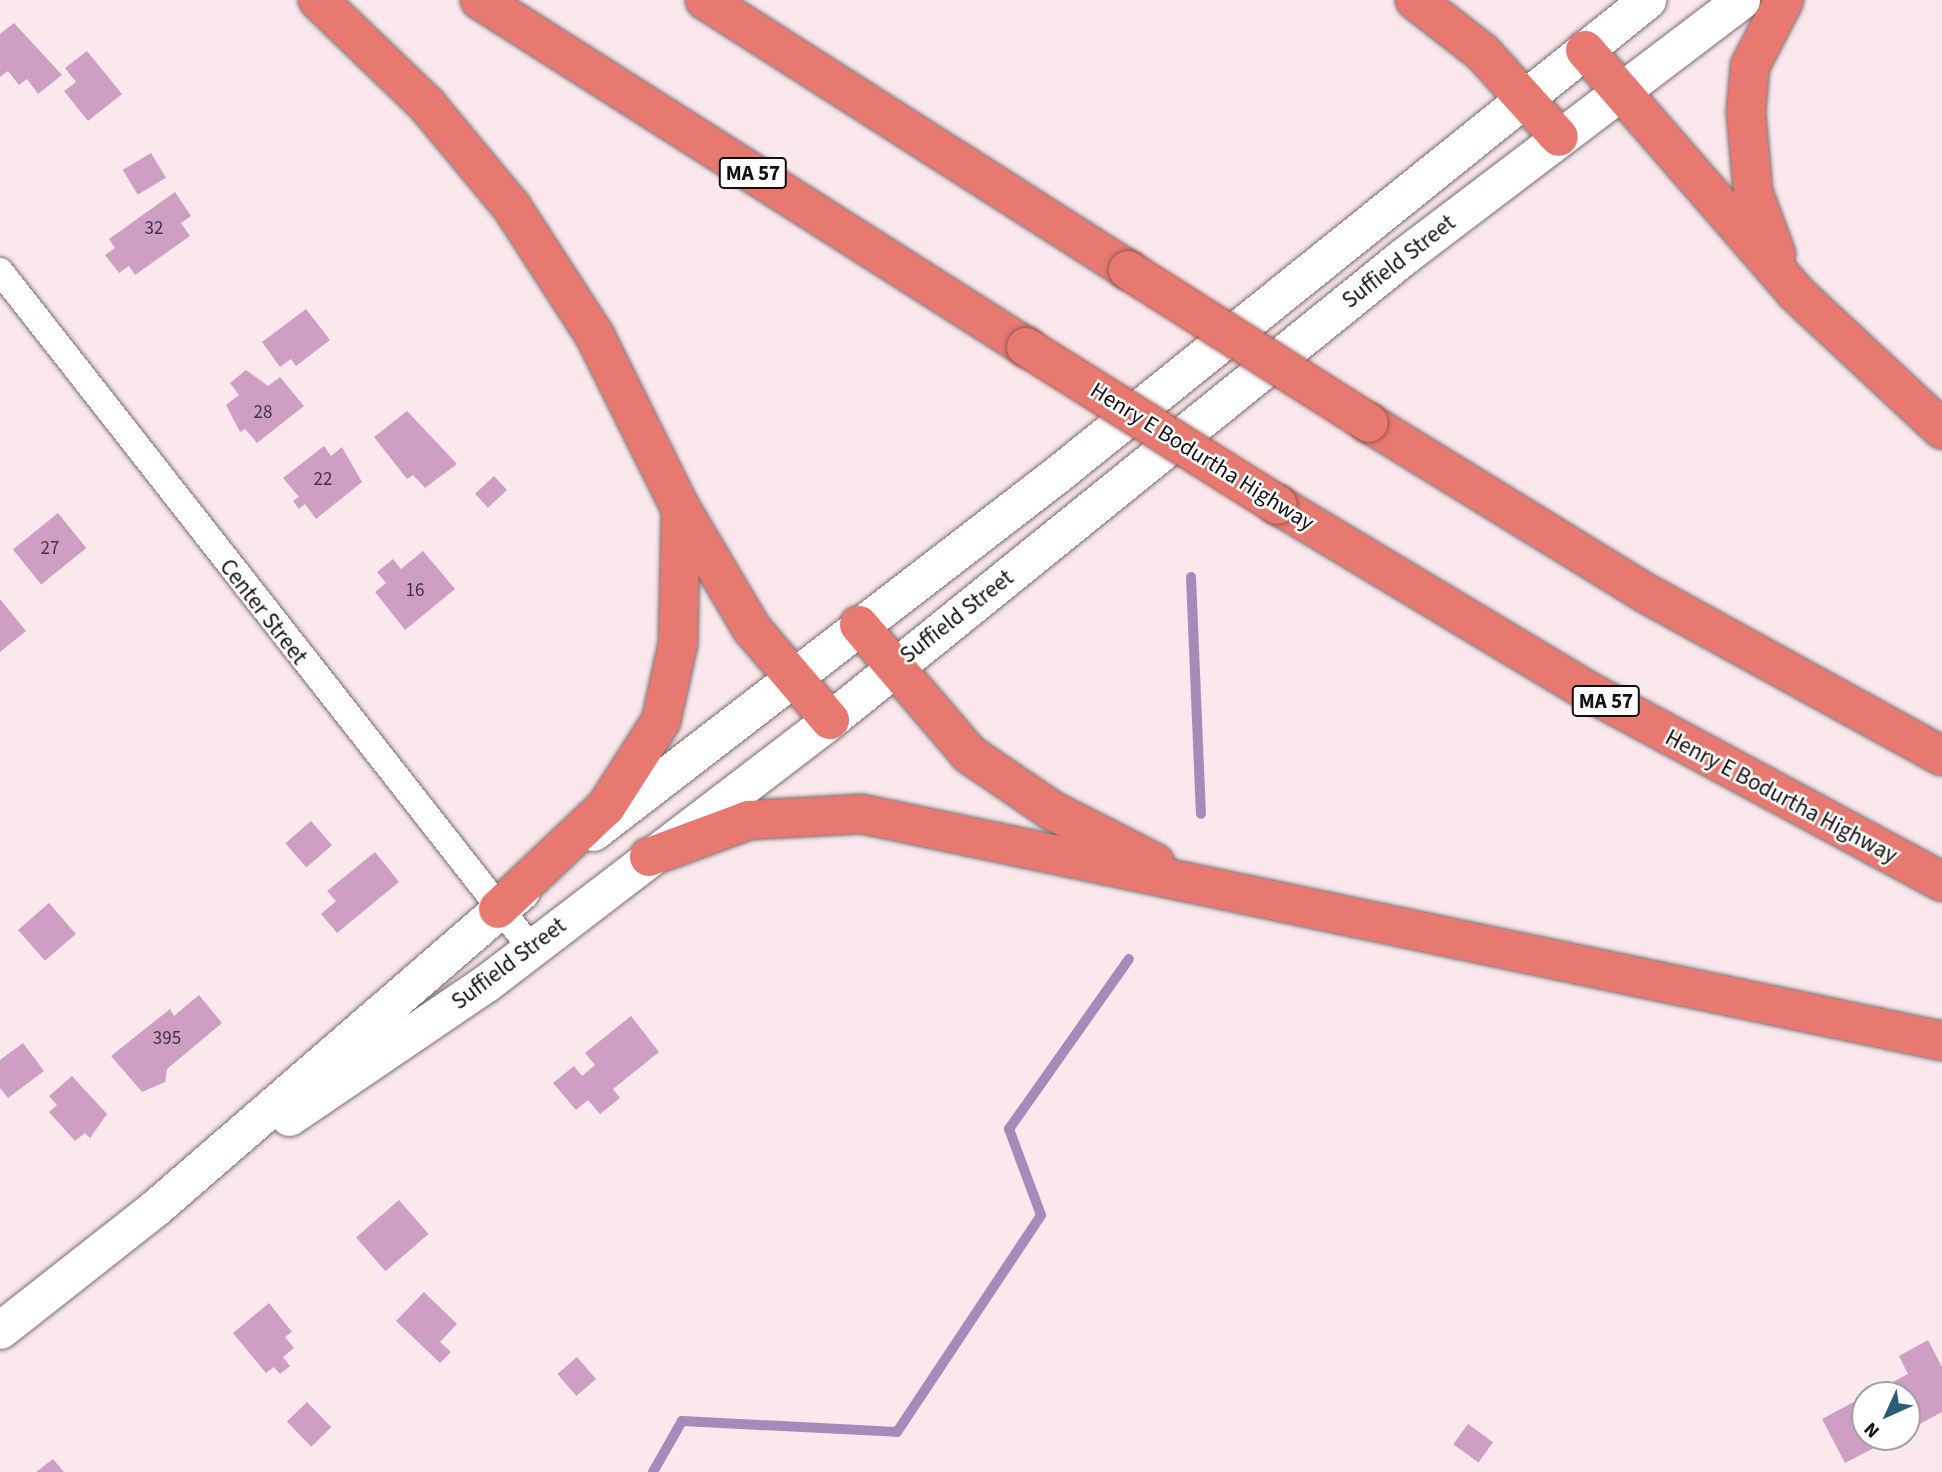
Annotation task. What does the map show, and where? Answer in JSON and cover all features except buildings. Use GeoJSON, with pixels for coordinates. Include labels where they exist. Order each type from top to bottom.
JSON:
{"type":"FeatureCollection","features":[{"type":"Feature","properties":{"kind":"highway"},"geometry":{"type":"LineString","coordinates":[[318,0],[427,105],[511,206],[595,335],[681,509],[752,629],[830,720]]}},
{"type":"Feature","properties":{"kind":"highway","name":"Henry E Bodurtha Highway"},"geometry":{"type":"LineString","coordinates":[[480,0],[1278,505],[1651,727],[1942,882]]}},
{"type":"Feature","properties":{"kind":"highway"},"geometry":{"type":"LineString","coordinates":[[705,0],[1369,423],[1648,595],[1942,755]]}},
{"type":"Feature","properties":{"kind":"highway"},"geometry":{"type":"LineString","coordinates":[[1415,0],[1483,53],[1559,137]]}},
{"type":"Feature","properties":{"kind":"highway"},"geometry":{"type":"LineString","coordinates":[[1784,0],[1750,66],[1746,136],[1761,219],[1796,293]]}},
{"type":"Feature","properties":{"kind":"highway"},"geometry":{"type":"LineString","coordinates":[[1585,50],[1796,293],[1942,429]]}},
{"type":"Feature","properties":{"kind":"highway"},"geometry":{"type":"LineString","coordinates":[[498,909],[606,807],[661,721],[678,644],[681,509]]}},
{"type":"Feature","properties":{"kind":"highway"},"geometry":{"type":"LineString","coordinates":[[859,625],[891,668],[995,774],[1097,836],[1218,891]]}},
{"type":"Feature","properties":{"kind":"highway"},"geometry":{"type":"LineString","coordinates":[[649,857],[749,820],[862,814],[1218,891],[1942,1041]]}},
{"type":"Feature","properties":{"kind":"main road","name":"Suffield Street"},"geometry":{"type":"LineString","coordinates":[[0,1330],[155,1208],[498,909],[1647,0]]}},
{"type":"Feature","properties":{"kind":"main road","name":"Suffield Street"},"geometry":{"type":"LineString","coordinates":[[155,1208],[531,948],[830,720],[891,668],[1559,137],[1741,0]]}},
{"type":"Feature","properties":{"kind":"street","name":"Center Street"},"geometry":{"type":"LineString","coordinates":[[0,271],[531,948]]}},
{"type":"Feature","properties":{"kind":"waterway"},"geometry":{"type":"LineString","coordinates":[[1191,577],[1201,814]]}},
{"type":"Feature","properties":{"kind":"waterway"},"geometry":{"type":"LineString","coordinates":[[653,1472],[682,1421],[897,1432],[1041,1215],[1009,1129],[1129,959]]}}]}
